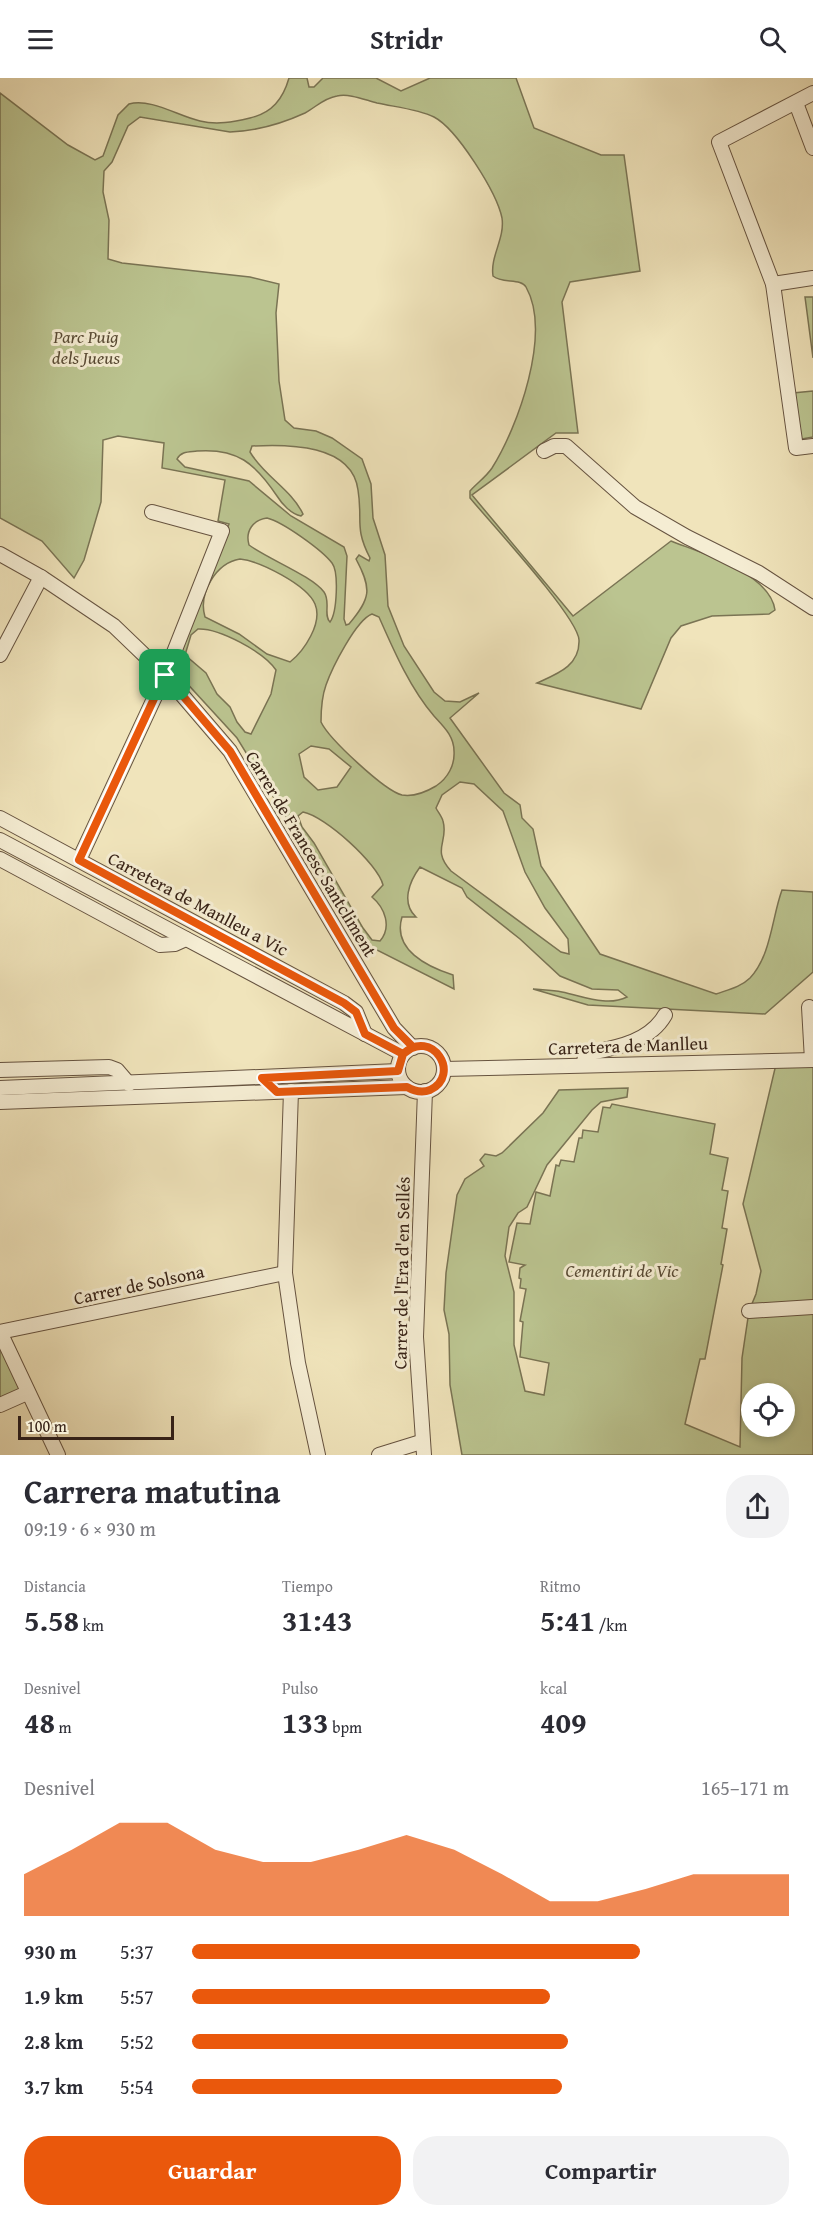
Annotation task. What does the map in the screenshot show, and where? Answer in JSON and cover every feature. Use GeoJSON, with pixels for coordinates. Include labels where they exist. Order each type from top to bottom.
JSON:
{"type":"FeatureCollection","features":[{"type":"Feature","properties":{"kind":"street"},"geometry":{"type":"LineString","coordinates":[[813,93],[719,142],[773,284],[796,448],[813,446]]}},
{"type":"Feature","properties":{"kind":"street"},"geometry":{"type":"LineString","coordinates":[[796,103],[813,148]]}},
{"type":"Feature","properties":{"kind":"street"},"geometry":{"type":"LineString","coordinates":[[773,284],[813,278]]}},
{"type":"Feature","properties":{"kind":"street"},"geometry":{"type":"LineString","coordinates":[[544,451],[554,446],[566,446],[636,507],[759,573],[813,608]]}},
{"type":"Feature","properties":{"kind":"street"},"geometry":{"type":"LineString","coordinates":[[79,860],[165,675],[222,531],[152,512]]}},
{"type":"Feature","properties":{"kind":"street","name":"Carrer de Francesc Santcliment"},"geometry":{"type":"LineString","coordinates":[[0,554],[41,576],[114,626],[165,675],[230,751],[408,1051]]}},
{"type":"Feature","properties":{"kind":"street"},"geometry":{"type":"LineString","coordinates":[[0,655],[41,576]]}},
{"type":"Feature","properties":{"kind":"street","name":"Carretera de Manlleu a Vic"},"geometry":{"type":"LineString","coordinates":[[0,818],[344,1003],[356,1012],[365,1034]]}},
{"type":"Feature","properties":{"kind":"street","name":"Carretera de Manlleu a Vic"},"geometry":{"type":"LineString","coordinates":[[0,840],[365,1034],[408,1051]]}},
{"type":"Feature","properties":{"kind":"street"},"geometry":{"type":"LineString","coordinates":[[0,859],[160,945],[175,944],[186,939]]}},
{"type":"Feature","properties":{"kind":"street"},"geometry":{"type":"LineString","coordinates":[[809,1007],[812,1060]]}},
{"type":"Feature","properties":{"kind":"street"},"geometry":{"type":"LineString","coordinates":[[584,1065],[585,1054],[624,1047],[659,1027],[665,1016]]}},
{"type":"Feature","properties":{"kind":"street"},"geometry":{"type":"LineString","coordinates":[[0,1102],[407,1087],[425,1091],[438,1083],[444,1069],[441,1058],[432,1049],[408,1051],[398,1071]]}},
{"type":"Feature","properties":{"kind":"street","name":"Carretera de Manlleu"},"geometry":{"type":"LineString","coordinates":[[444,1069],[812,1060]]}},
{"type":"Feature","properties":{"kind":"street"},"geometry":{"type":"LineString","coordinates":[[0,1070],[109,1068],[117,1071],[129,1084]]}},
{"type":"Feature","properties":{"kind":"street"},"geometry":{"type":"LineString","coordinates":[[0,1088],[398,1071]]}},
{"type":"Feature","properties":{"kind":"street"},"geometry":{"type":"LineString","coordinates":[[398,1071],[407,1087]]}},
{"type":"Feature","properties":{"kind":"street"},"geometry":{"type":"LineString","coordinates":[[262,1078],[284,1091]]}},
{"type":"Feature","properties":{"kind":"street"},"geometry":{"type":"LineString","coordinates":[[284,1091],[285,1273],[298,1363],[318,1455]]}},
{"type":"Feature","properties":{"kind":"street","name":"Carrer de l'Era d'en Sellés"},"geometry":{"type":"LineString","coordinates":[[422,1448],[416,1336],[425,1091]]}},
{"type":"Feature","properties":{"kind":"street","name":"Carrer de Solsona"},"geometry":{"type":"LineString","coordinates":[[0,1332],[285,1273]]}},
{"type":"Feature","properties":{"kind":"street"},"geometry":{"type":"LineString","coordinates":[[749,1311],[813,1307]]}},
{"type":"Feature","properties":{"kind":"street"},"geometry":{"type":"LineString","coordinates":[[0,1332],[27,1394],[58,1455]]}},
{"type":"Feature","properties":{"kind":"street"},"geometry":{"type":"LineString","coordinates":[[0,1406],[27,1394]]}},
{"type":"Feature","properties":{"kind":"street"},"geometry":{"type":"LineString","coordinates":[[379,1455],[422,1448]]}},
{"type":"Feature","properties":{"kind":"green space","name":"Parc Puig dels Jueus"},"geometry":{"type":"Polygon","coordinates":[[[289,78],[307,78],[309,87],[314,87],[323,78],[376,78],[401,91],[430,78],[516,78],[534,128],[601,155],[624,155],[640,271],[570,282],[562,302],[578,433],[556,433],[472,495],[573,616],[671,541],[716,558],[748,575],[761,585],[770,597],[775,610],[769,614],[712,616],[681,626],[671,638],[641,709],[537,683],[566,668],[576,656],[579,640],[575,628],[549,591],[470,498],[470,491],[492,468],[512,429],[521,405],[534,354],[535,329],[533,306],[524,284],[501,280],[493,276],[502,226],[499,207],[475,163],[454,134],[443,124],[434,117],[421,112],[347,95],[328,99],[305,113],[278,124],[240,131],[230,132],[140,117],[128,126],[112,162],[104,171],[103,192],[109,220],[108,259],[122,263],[250,277],[279,284],[276,313],[279,381],[285,420],[294,428],[316,431],[332,438],[362,459],[371,484],[373,518],[385,555],[388,606],[404,646],[434,692],[445,701],[460,702],[479,693],[450,718],[504,793],[520,805],[522,818],[533,829],[541,866],[600,954],[716,994],[742,984],[757,969],[767,948],[782,890],[813,892],[813,972],[765,1014],[588,1005],[533,989],[558,991],[603,1001],[627,997],[618,990],[592,989],[560,976],[520,939],[467,897],[462,888],[420,867],[408,892],[409,905],[416,917],[402,917],[400,929],[402,939],[407,948],[423,962],[453,975],[454,989],[363,943],[237,738],[172,667],[229,524],[218,521],[225,480],[162,468],[164,443],[118,436],[103,440],[101,502],[84,560],[74,578],[42,541],[0,518],[0,93],[68,145],[95,160],[103,156],[118,115],[129,104],[146,103],[200,121],[225,122],[265,113],[276,104],[289,78]],[[252,446],[250,452],[292,497],[303,514],[301,516],[284,505],[253,466],[234,455],[223,452],[197,451],[183,453],[177,459],[185,467],[249,481],[291,516],[344,547],[347,556],[344,619],[346,625],[349,624],[362,607],[367,593],[365,578],[356,559],[359,555],[369,561],[370,558],[360,531],[358,490],[353,475],[344,463],[331,455],[300,447],[252,446]],[[267,518],[258,521],[249,531],[249,545],[318,586],[326,596],[327,616],[330,622],[336,592],[336,575],[332,563],[311,544],[282,525],[267,518]],[[240,559],[223,566],[211,580],[207,589],[204,598],[205,617],[239,634],[267,654],[290,662],[311,636],[316,620],[315,604],[303,589],[259,564],[240,559]],[[372,614],[359,625],[339,657],[326,685],[321,722],[346,752],[383,784],[402,795],[424,792],[440,783],[450,771],[454,746],[448,732],[425,705],[410,681],[379,617],[372,614]],[[198,629],[191,635],[185,655],[206,673],[217,694],[230,707],[237,722],[245,732],[251,734],[271,694],[276,670],[262,656],[240,642],[207,630],[198,629]],[[311,746],[299,754],[304,777],[318,790],[337,787],[351,767],[329,749],[311,746]],[[460,782],[442,795],[436,808],[444,828],[442,857],[451,871],[561,952],[569,954],[568,939],[545,908],[525,872],[503,811],[474,784],[460,782]],[[303,812],[298,816],[302,827],[314,843],[363,928],[372,940],[380,941],[386,930],[385,918],[377,901],[372,897],[383,885],[379,876],[349,842],[313,815],[303,812]]]}},
{"type":"Feature","properties":{"kind":"green space"},"geometry":{"type":"Polygon","coordinates":[[[805,297],[813,297],[813,358],[805,297]]]}},
{"type":"Feature","properties":{"kind":"green space"},"geometry":{"type":"Polygon","coordinates":[[[813,391],[813,437],[802,439],[798,436],[793,393],[813,391]]]}},
{"type":"Feature","properties":{"kind":"green space","name":"Cementiri de Vic"},"geometry":{"type":"Polygon","coordinates":[[[777,1060],[813,1060],[813,1455],[462,1455],[450,1385],[449,1334],[444,1310],[446,1273],[457,1195],[465,1179],[484,1166],[480,1160],[485,1154],[496,1156],[502,1153],[543,1113],[559,1090],[628,1088],[627,1097],[601,1102],[592,1110],[547,1165],[527,1207],[518,1213],[509,1227],[505,1256],[514,1292],[514,1345],[525,1391],[544,1395],[549,1363],[520,1357],[523,1322],[520,1321],[526,1289],[520,1288],[521,1279],[519,1278],[520,1268],[525,1265],[509,1262],[517,1223],[530,1224],[536,1192],[550,1196],[556,1165],[559,1166],[561,1160],[574,1162],[583,1130],[598,1132],[603,1107],[610,1108],[612,1104],[715,1124],[710,1154],[728,1158],[722,1190],[728,1191],[722,1228],[727,1229],[721,1264],[723,1265],[705,1359],[700,1359],[685,1424],[740,1447],[741,1402],[741,1437],[795,1437],[795,1383],[741,1383],[742,1358],[749,1311],[756,1294],[761,1271],[743,1204],[777,1060]]]}},
{"type":"Feature","properties":{"kind":"green space"},"geometry":{"type":"Polygon","coordinates":[[[0,1332],[27,1393],[0,1405],[0,1332]]]}},
{"type":"Feature","properties":{"kind":"route"},"geometry":{"type":"LineString","coordinates":[[165,675],[79,860],[344,1003],[356,1012],[365,1034],[403,1054],[413,1047],[425,1046],[432,1049],[439,1054],[444,1069],[441,1080],[432,1089],[421,1092],[407,1087],[277,1092],[262,1078],[398,1071],[403,1054],[406,1052],[413,1047],[394,1028],[230,751],[165,675]]}}]}
